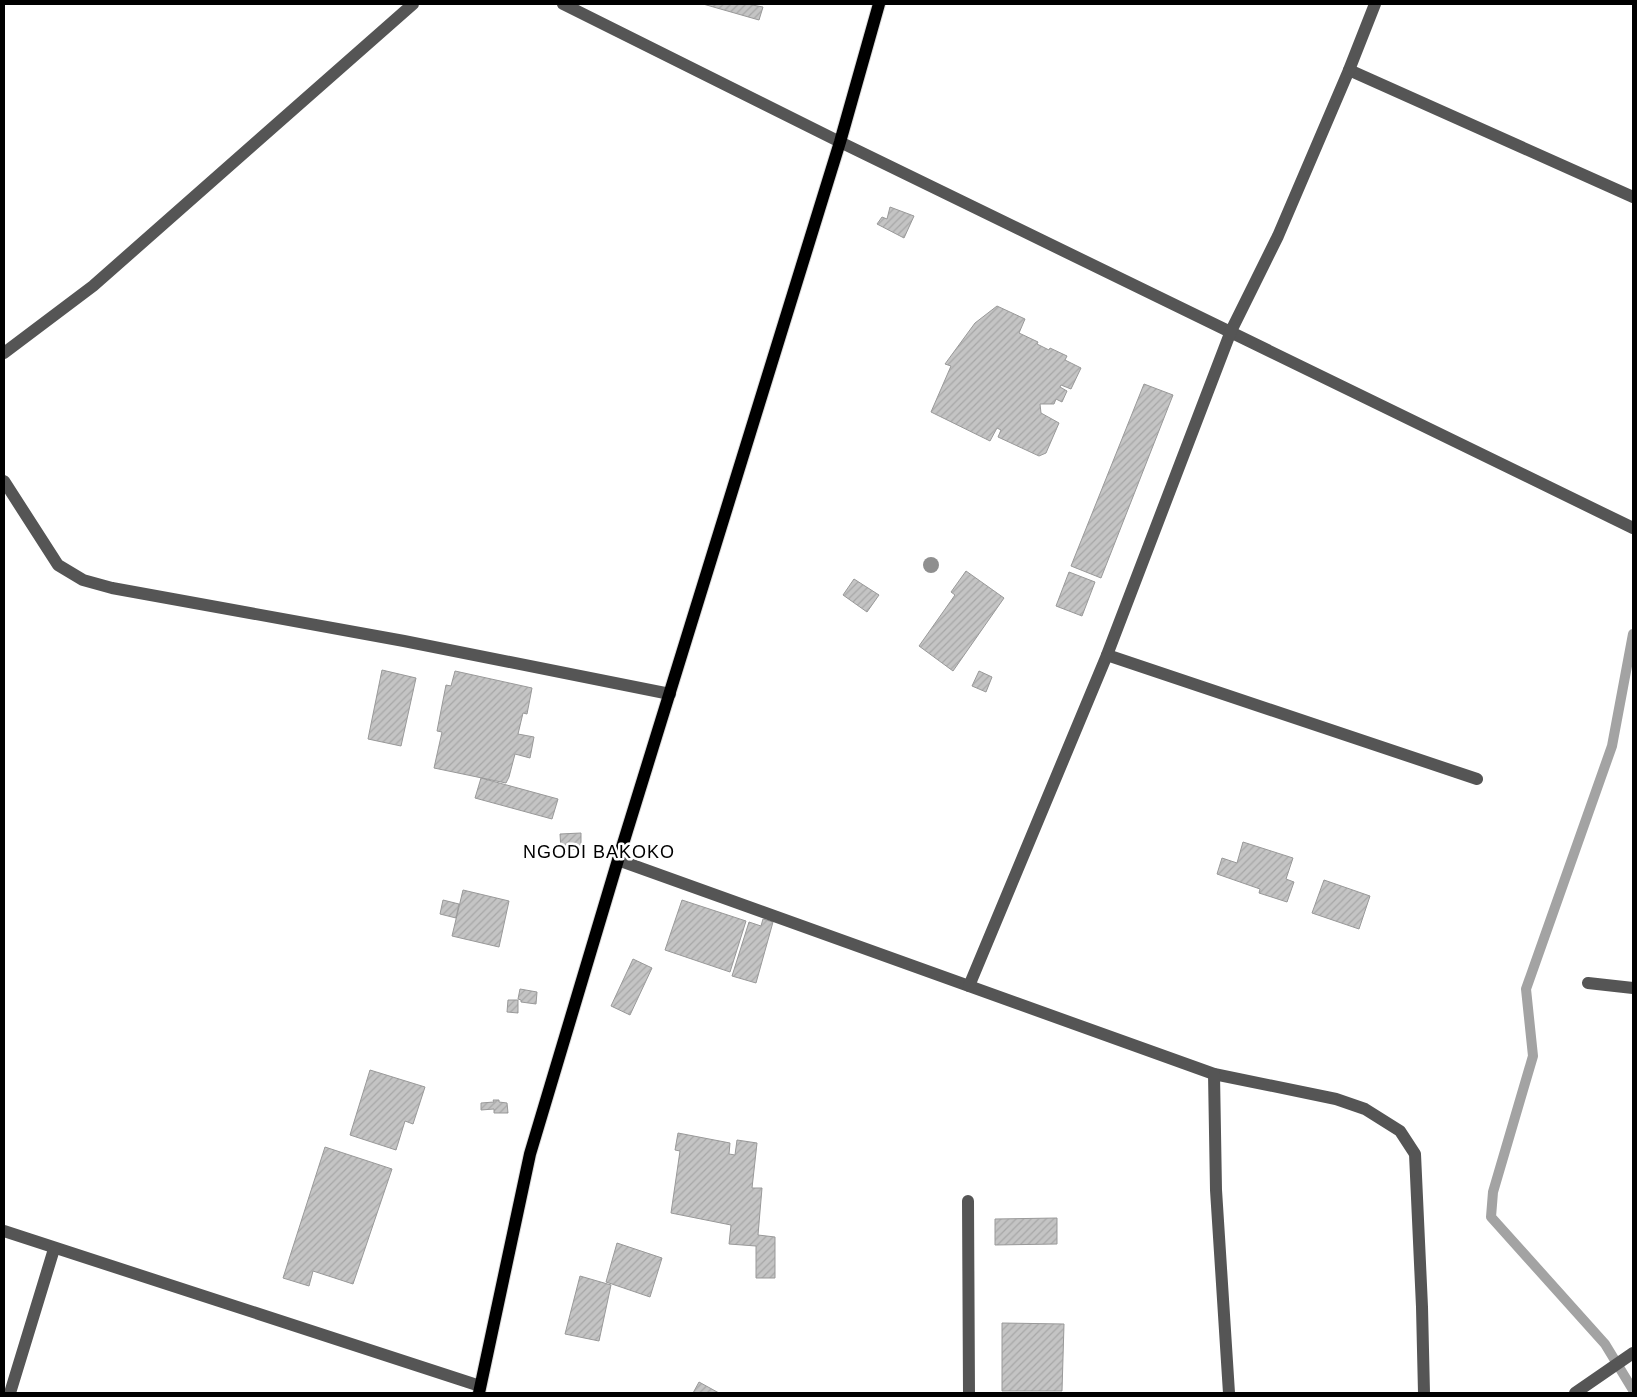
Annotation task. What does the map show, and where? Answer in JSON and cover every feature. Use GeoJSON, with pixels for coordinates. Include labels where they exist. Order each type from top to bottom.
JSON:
{"type":"FeatureCollection","features":[{"type":"Feature","properties":{"kind":"main road"},"geometry":{"type":"LineString","coordinates":[[479,1390],[530,1154],[618,860],[840,142],[879,4]]}},
{"type":"Feature","properties":{"kind":"street"},"geometry":{"type":"LineString","coordinates":[[4,354],[92,286],[413,4]]}},
{"type":"Feature","properties":{"kind":"street"},"geometry":{"type":"LineString","coordinates":[[563,4],[840,142],[1633,528]]}},
{"type":"Feature","properties":{"kind":"street"},"geometry":{"type":"LineString","coordinates":[[969,986],[1107,655],[1231,331],[1278,236],[1375,4]]}},
{"type":"Feature","properties":{"kind":"street"},"geometry":{"type":"LineString","coordinates":[[1349,70],[1633,197]]}},
{"type":"Feature","properties":{"kind":"street"},"geometry":{"type":"LineString","coordinates":[[4,481],[58,565],[82,580],[112,588],[404,641],[670,694]]}},
{"type":"Feature","properties":{"kind":"street"},"geometry":{"type":"LineString","coordinates":[[1107,655],[1476,779]]}},
{"type":"Feature","properties":{"kind":"street"},"geometry":{"type":"LineString","coordinates":[[618,860],[1214,1074],[1336,1098],[1365,1109],[1400,1131],[1415,1154],[1424,1393]]}},
{"type":"Feature","properties":{"kind":"street"},"geometry":{"type":"LineString","coordinates":[[1588,983],[1633,988]]}},
{"type":"Feature","properties":{"kind":"street"},"geometry":{"type":"LineString","coordinates":[[1214,1074],[1216,1190],[1228,1393]]}},
{"type":"Feature","properties":{"kind":"street"},"geometry":{"type":"LineString","coordinates":[[968,1202],[969,1393]]}},
{"type":"Feature","properties":{"kind":"street"},"geometry":{"type":"LineString","coordinates":[[4,1232],[479,1390]]}},
{"type":"Feature","properties":{"kind":"street"},"geometry":{"type":"LineString","coordinates":[[10,1393],[54,1249]]}},
{"type":"Feature","properties":{"kind":"street"},"geometry":{"type":"LineString","coordinates":[[1575,1393],[1633,1353]]}},
{"type":"Feature","properties":{"kind":"building"},"geometry":{"type":"Polygon","coordinates":[[[703,4],[747,4],[763,7],[759,20],[703,4]]]}},
{"type":"Feature","properties":{"kind":"building"},"geometry":{"type":"Polygon","coordinates":[[[890,207],[914,216],[904,238],[877,224],[882,217],[887,219],[890,207]]]}},
{"type":"Feature","properties":{"kind":"building"},"geometry":{"type":"Polygon","coordinates":[[[997,306],[1025,319],[1019,333],[1038,342],[1037,344],[1049,350],[1050,348],[1067,356],[1065,360],[1081,368],[1071,389],[1061,385],[1060,387],[1067,391],[1062,402],[1056,399],[1054,404],[1040,404],[1041,413],[1059,423],[1046,453],[1039,456],[998,437],[1001,430],[997,428],[990,441],[931,412],[951,366],[945,364],[975,323],[997,306]]]}},
{"type":"Feature","properties":{"kind":"building"},"geometry":{"type":"Polygon","coordinates":[[[1144,384],[1173,395],[1101,578],[1071,566],[1144,384]]]}},
{"type":"Feature","properties":{"kind":"building"},"geometry":{"type":"Polygon","coordinates":[[[966,571],[1004,598],[953,671],[919,646],[955,595],[951,592],[966,571]]]}},
{"type":"Feature","properties":{"kind":"building"},"geometry":{"type":"Polygon","coordinates":[[[1069,572],[1095,582],[1082,616],[1056,606],[1069,572]]]}},
{"type":"Feature","properties":{"kind":"building"},"geometry":{"type":"Polygon","coordinates":[[[854,579],[879,595],[867,612],[843,595],[854,579]]]}},
{"type":"Feature","properties":{"kind":"building"},"geometry":{"type":"Polygon","coordinates":[[[382,670],[416,678],[401,746],[368,739],[382,670]]]}},
{"type":"Feature","properties":{"kind":"building"},"geometry":{"type":"Polygon","coordinates":[[[455,671],[532,688],[527,714],[523,713],[518,734],[534,737],[530,758],[515,754],[506,783],[434,768],[442,732],[437,731],[446,685],[451,686],[455,671]]]}},
{"type":"Feature","properties":{"kind":"building"},"geometry":{"type":"Polygon","coordinates":[[[979,671],[992,677],[986,692],[972,686],[979,671]]]}},
{"type":"Feature","properties":{"kind":"building"},"geometry":{"type":"Polygon","coordinates":[[[481,778],[558,799],[552,819],[475,798],[481,778]]]}},
{"type":"Feature","properties":{"kind":"building"},"geometry":{"type":"Polygon","coordinates":[[[581,833],[581,849],[561,850],[560,834],[581,833]]]}},
{"type":"Feature","properties":{"kind":"building"},"geometry":{"type":"Polygon","coordinates":[[[1243,842],[1293,858],[1286,879],[1294,882],[1287,902],[1259,893],[1260,889],[1217,874],[1222,858],[1237,863],[1243,842]]]}},
{"type":"Feature","properties":{"kind":"building"},"geometry":{"type":"Polygon","coordinates":[[[1324,880],[1370,896],[1359,929],[1312,913],[1324,880]]]}},
{"type":"Feature","properties":{"kind":"building"},"geometry":{"type":"Polygon","coordinates":[[[463,890],[509,901],[499,947],[452,936],[463,890]]]}},
{"type":"Feature","properties":{"kind":"building"},"geometry":{"type":"Polygon","coordinates":[[[443,900],[459,904],[456,918],[440,914],[443,900]]]}},
{"type":"Feature","properties":{"kind":"building"},"geometry":{"type":"Polygon","coordinates":[[[682,900],[746,921],[730,972],[665,950],[682,900]]]}},
{"type":"Feature","properties":{"kind":"building"},"geometry":{"type":"Polygon","coordinates":[[[763,919],[773,922],[756,983],[732,976],[749,922],[761,926],[763,919]]]}},
{"type":"Feature","properties":{"kind":"building"},"geometry":{"type":"Polygon","coordinates":[[[633,959],[652,968],[630,1015],[611,1006],[633,959]]]}},
{"type":"Feature","properties":{"kind":"building"},"geometry":{"type":"Polygon","coordinates":[[[520,989],[537,992],[536,1004],[521,1002],[518,999],[520,989]]]}},
{"type":"Feature","properties":{"kind":"building"},"geometry":{"type":"Polygon","coordinates":[[[508,1000],[518,1000],[518,1013],[507,1012],[508,1000]]]}},
{"type":"Feature","properties":{"kind":"building"},"geometry":{"type":"Polygon","coordinates":[[[370,1070],[425,1087],[413,1124],[405,1121],[396,1150],[350,1135],[370,1070]]]}},
{"type":"Feature","properties":{"kind":"building"},"geometry":{"type":"Polygon","coordinates":[[[493,1100],[507,1103],[508,1113],[494,1113],[494,1109],[481,1110],[481,1103],[494,1102],[493,1100]]]}},
{"type":"Feature","properties":{"kind":"building"},"geometry":{"type":"Polygon","coordinates":[[[678,1133],[730,1143],[729,1154],[735,1155],[737,1140],[757,1143],[752,1188],[762,1188],[758,1235],[775,1237],[775,1278],[756,1278],[756,1246],[729,1244],[731,1225],[671,1213],[680,1151],[675,1150],[678,1133]]]}},
{"type":"Feature","properties":{"kind":"building"},"geometry":{"type":"Polygon","coordinates":[[[325,1147],[392,1169],[353,1284],[313,1271],[309,1286],[283,1278],[325,1147]]]}},
{"type":"Feature","properties":{"kind":"building"},"geometry":{"type":"Polygon","coordinates":[[[1057,1218],[1057,1244],[995,1245],[995,1219],[1057,1218]]]}},
{"type":"Feature","properties":{"kind":"building"},"geometry":{"type":"Polygon","coordinates":[[[617,1243],[662,1258],[650,1297],[606,1282],[617,1243]]]}},
{"type":"Feature","properties":{"kind":"building"},"geometry":{"type":"Polygon","coordinates":[[[580,1276],[611,1285],[599,1341],[565,1334],[580,1276]]]}},
{"type":"Feature","properties":{"kind":"building"},"geometry":{"type":"Polygon","coordinates":[[[1002,1323],[1064,1324],[1062,1391],[1002,1391],[1002,1323]]]}},
{"type":"Feature","properties":{"kind":"building"},"geometry":{"type":"Polygon","coordinates":[[[699,1382],[719,1393],[693,1393],[699,1382]]]}},
{"type":"Feature","properties":{"kind":"waterway"},"geometry":{"type":"LineString","coordinates":[[1633,634],[1612,746],[1526,989],[1533,1056],[1493,1192],[1491,1217],[1605,1344],[1633,1390]]}},
{"type":"Feature","properties":{"kind":"district","name":"NGODI BAKOKO"},"geometry":{"type":"Point","coordinates":[599,852]}}]}
